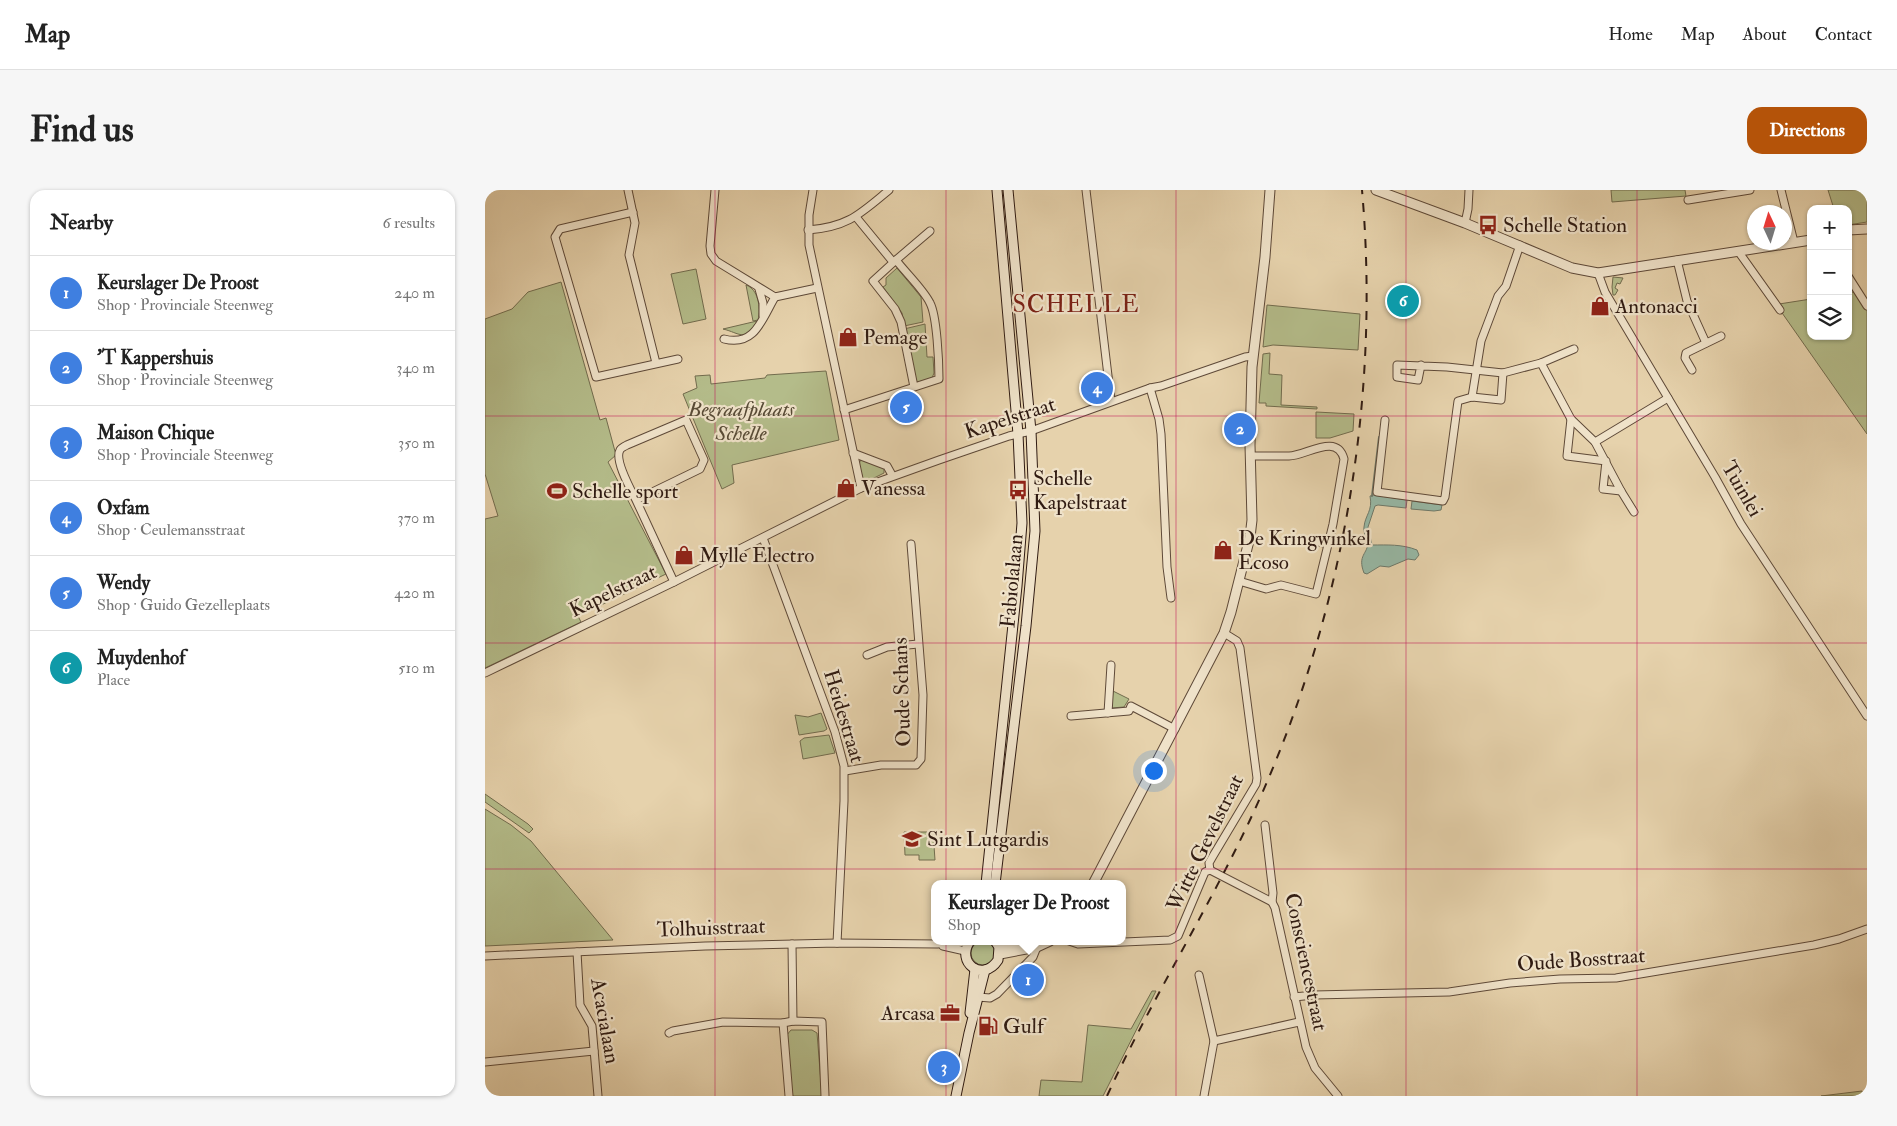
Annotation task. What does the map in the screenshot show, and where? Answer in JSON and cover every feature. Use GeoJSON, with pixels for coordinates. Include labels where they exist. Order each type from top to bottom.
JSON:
{"type":"FeatureCollection","features":[{"type":"Feature","properties":{"kind":"main road","name":"Fabiolalaan"},"geometry":{"type":"LineString","coordinates":[[986,880],[1020,553],[1022,499],[997,190]]}},
{"type":"Feature","properties":{"kind":"main road","name":"Fabiolalaan"},"geometry":{"type":"LineString","coordinates":[[995,880],[1026,626],[1035,532],[1031,431],[1009,190]]}},
{"type":"Feature","properties":{"kind":"main road"},"geometry":{"type":"LineString","coordinates":[[1095,880],[1224,633],[1239,581],[1250,537],[1252,520],[1250,456],[1253,356],[1265,257],[1270,190]]}},
{"type":"Feature","properties":{"kind":"main road"},"geometry":{"type":"LineString","coordinates":[[1376,190],[1465,223],[1572,268],[1598,273],[1807,240]]}},
{"type":"Feature","properties":{"kind":"main road"},"geometry":{"type":"LineString","coordinates":[[1852,230],[1867,228]]}},
{"type":"Feature","properties":{"kind":"main road"},"geometry":{"type":"LineString","coordinates":[[968,945],[967,961],[975,968],[985,970]]}},
{"type":"Feature","properties":{"kind":"main road"},"geometry":{"type":"LineString","coordinates":[[969,1033],[978,980],[985,970],[995,965],[998,948],[1037,947],[1041,945]]}},
{"type":"Feature","properties":{"kind":"main road"},"geometry":{"type":"LineString","coordinates":[[955,1096],[978,997],[978,980],[975,968]]}},
{"type":"Feature","properties":{"kind":"street"},"geometry":{"type":"LineString","coordinates":[[628,190],[635,230],[629,248],[629,255],[656,363]]}},
{"type":"Feature","properties":{"kind":"street"},"geometry":{"type":"LineString","coordinates":[[715,190],[710,246],[711,254],[716,261],[775,298],[817,288]]}},
{"type":"Feature","properties":{"kind":"street"},"geometry":{"type":"LineString","coordinates":[[813,190],[808,230],[809,245],[861,488]]}},
{"type":"Feature","properties":{"kind":"street"},"geometry":{"type":"LineString","coordinates":[[808,230],[825,229],[844,224],[856,217],[889,190]]}},
{"type":"Feature","properties":{"kind":"street"},"geometry":{"type":"LineString","coordinates":[[1086,190],[1111,401]]}},
{"type":"Feature","properties":{"kind":"street"},"geometry":{"type":"LineString","coordinates":[[1465,223],[1469,190]]}},
{"type":"Feature","properties":{"kind":"street"},"geometry":{"type":"LineString","coordinates":[[1688,200],[1750,190]]}},
{"type":"Feature","properties":{"kind":"street"},"geometry":{"type":"LineString","coordinates":[[1781,190],[1794,242]]}},
{"type":"Feature","properties":{"kind":"street"},"geometry":{"type":"LineString","coordinates":[[633,212],[560,229],[555,237],[596,377],[678,359]]}},
{"type":"Feature","properties":{"kind":"street"},"geometry":{"type":"LineString","coordinates":[[844,410],[939,379],[933,310],[929,302],[856,217]]}},
{"type":"Feature","properties":{"kind":"street"},"geometry":{"type":"LineString","coordinates":[[914,387],[901,322],[895,309],[873,281],[930,231]]}},
{"type":"Feature","properties":{"kind":"street"},"geometry":{"type":"LineString","coordinates":[[1472,397],[1481,341],[1499,296],[1506,286],[1520,245]]}},
{"type":"Feature","properties":{"kind":"street"},"geometry":{"type":"LineString","coordinates":[[1737,251],[1779,310]]}},
{"type":"Feature","properties":{"kind":"street"},"geometry":{"type":"LineString","coordinates":[[1677,260],[1687,301],[1706,343]]}},
{"type":"Feature","properties":{"kind":"street","name":"Tuinlei"},"geometry":{"type":"LineString","coordinates":[[1598,273],[1605,292],[1741,524],[1867,716]]}},
{"type":"Feature","properties":{"kind":"street"},"geometry":{"type":"LineString","coordinates":[[1852,282],[1867,306]]}},
{"type":"Feature","properties":{"kind":"street"},"geometry":{"type":"LineString","coordinates":[[759,289],[763,303],[763,318]]}},
{"type":"Feature","properties":{"kind":"street"},"geometry":{"type":"LineString","coordinates":[[724,339],[733,341],[746,339],[753,334],[775,298]]}},
{"type":"Feature","properties":{"kind":"street"},"geometry":{"type":"LineString","coordinates":[[1692,370],[1685,358],[1686,354],[1721,336]]}},
{"type":"Feature","properties":{"kind":"street"},"geometry":{"type":"LineString","coordinates":[[1421,365],[1503,373],[1541,363],[1574,349]]}},
{"type":"Feature","properties":{"kind":"street","name":"Kapelstraat"},"geometry":{"type":"LineString","coordinates":[[485,673],[674,582],[861,488],[892,475],[1031,431],[1150,388],[1253,356]]}},
{"type":"Feature","properties":{"kind":"street"},"geometry":{"type":"LineString","coordinates":[[1541,363],[1571,419],[1595,442],[1634,512]]}},
{"type":"Feature","properties":{"kind":"street"},"geometry":{"type":"LineString","coordinates":[[1385,420],[1377,492],[1444,500],[1458,401],[1472,397],[1501,400],[1503,373]]}},
{"type":"Feature","properties":{"kind":"street"},"geometry":{"type":"LineString","coordinates":[[1150,388],[1159,419],[1161,434],[1167,567],[1171,598]]}},
{"type":"Feature","properties":{"kind":"street"},"geometry":{"type":"LineString","coordinates":[[1595,442],[1668,398]]}},
{"type":"Feature","properties":{"kind":"street"},"geometry":{"type":"LineString","coordinates":[[1571,419],[1567,456],[1606,461]]}},
{"type":"Feature","properties":{"kind":"street"},"geometry":{"type":"LineString","coordinates":[[634,497],[700,469],[704,460],[686,420],[627,445],[620,449],[619,454],[619,463],[634,497],[674,582]]}},
{"type":"Feature","properties":{"kind":"street"},"geometry":{"type":"LineString","coordinates":[[1239,581],[1266,589],[1281,585],[1315,594],[1333,524],[1344,459],[1342,452],[1336,447],[1329,445],[1290,456],[1250,456]]}},
{"type":"Feature","properties":{"kind":"street"},"geometry":{"type":"LineString","coordinates":[[853,452],[887,466],[892,475]]}},
{"type":"Feature","properties":{"kind":"street"},"geometry":{"type":"LineString","coordinates":[[1606,461],[1603,489],[1621,490]]}},
{"type":"Feature","properties":{"kind":"street","name":"Heidestraat"},"geometry":{"type":"LineString","coordinates":[[763,538],[835,732],[845,771],[837,943]]}},
{"type":"Feature","properties":{"kind":"street"},"geometry":{"type":"LineString","coordinates":[[1311,540],[1328,544]]}},
{"type":"Feature","properties":{"kind":"street","name":"Oude Schans"},"geometry":{"type":"LineString","coordinates":[[845,771],[881,765],[916,765],[921,759],[923,695],[911,544]]}},
{"type":"Feature","properties":{"kind":"street","name":"Witte Gevelstraat"},"geometry":{"type":"LineString","coordinates":[[1126,942],[1170,940],[1177,936],[1205,872],[1211,870],[1209,863],[1256,784],[1257,778],[1240,648],[1237,641],[1224,633]]}},
{"type":"Feature","properties":{"kind":"street"},"geometry":{"type":"LineString","coordinates":[[867,655],[887,647],[918,644]]}},
{"type":"Feature","properties":{"kind":"street"},"geometry":{"type":"LineString","coordinates":[[1108,713],[1111,666]]}},
{"type":"Feature","properties":{"kind":"street"},"geometry":{"type":"LineString","coordinates":[[1071,716],[1129,711],[1131,706],[1175,729]]}},
{"type":"Feature","properties":{"kind":"street","name":"Consciencestraat"},"geometry":{"type":"LineString","coordinates":[[1265,825],[1273,893],[1272,902],[1275,908],[1299,1022],[1306,1047],[1315,1068],[1338,1096]]}},
{"type":"Feature","properties":{"kind":"street"},"geometry":{"type":"LineString","coordinates":[[1211,870],[1272,902]]}},
{"type":"Feature","properties":{"kind":"street","name":"Oude Bosstraat"},"geometry":{"type":"LineString","coordinates":[[1294,997],[1333,994],[1449,992],[1510,982],[1628,976],[1814,945],[1867,929]]}},
{"type":"Feature","properties":{"kind":"street","name":"Tolhuisstraat"},"geometry":{"type":"LineString","coordinates":[[485,956],[697,946],[837,943],[931,944]]}},
{"type":"Feature","properties":{"kind":"street"},"geometry":{"type":"LineString","coordinates":[[792,944],[793,1020]]}},
{"type":"Feature","properties":{"kind":"street"},"geometry":{"type":"LineString","coordinates":[[978,997],[990,998],[997,994],[1033,957],[1037,947]]}},
{"type":"Feature","properties":{"kind":"street","name":"Acacialaan"},"geometry":{"type":"LineString","coordinates":[[577,952],[580,1005],[592,1026],[598,1096]]}},
{"type":"Feature","properties":{"kind":"street"},"geometry":{"type":"LineString","coordinates":[[1199,975],[1214,1041],[1204,1096]]}},
{"type":"Feature","properties":{"kind":"street"},"geometry":{"type":"LineString","coordinates":[[669,1033],[723,1022],[783,1023],[793,1020],[822,1022],[825,1096]]}},
{"type":"Feature","properties":{"kind":"street"},"geometry":{"type":"LineString","coordinates":[[1214,1041],[1299,1022]]}},
{"type":"Feature","properties":{"kind":"street"},"geometry":{"type":"LineString","coordinates":[[783,1023],[789,1096]]}},
{"type":"Feature","properties":{"kind":"street"},"geometry":{"type":"LineString","coordinates":[[485,1062],[594,1051]]}},
{"type":"Feature","properties":{"kind":"green space"},"geometry":{"type":"Polygon","coordinates":[[[1611,190],[1685,190],[1686,196],[1612,202],[1611,190]]]}},
{"type":"Feature","properties":{"kind":"green space"},"geometry":{"type":"Polygon","coordinates":[[[1828,190],[1867,190],[1867,222],[1852,224],[1852,205],[1833,205],[1828,190]]]}},
{"type":"Feature","properties":{"kind":"green space"},"geometry":{"type":"Polygon","coordinates":[[[897,268],[921,297],[923,322],[904,326],[902,313],[883,287],[886,285],[886,278],[897,268]]]}},
{"type":"Feature","properties":{"kind":"green space"},"geometry":{"type":"Polygon","coordinates":[[[696,269],[706,319],[683,324],[671,274],[696,269]]]}},
{"type":"Feature","properties":{"kind":"green space"},"geometry":{"type":"Polygon","coordinates":[[[1613,277],[1623,278],[1620,284],[1617,283],[1615,288],[1618,290],[1615,295],[1613,295],[1612,287],[1613,277]]]}},
{"type":"Feature","properties":{"kind":"green space","name":"Schelle sport"},"geometry":{"type":"Polygon","coordinates":[[[561,282],[600,420],[606,418],[616,455],[608,462],[666,574],[578,616],[581,622],[485,668],[485,519],[498,516],[485,474],[485,319],[512,309],[528,292],[561,282]]]}},
{"type":"Feature","properties":{"kind":"green space"},"geometry":{"type":"Polygon","coordinates":[[[746,285],[753,290],[758,299],[758,320],[753,321],[746,285]]]}},
{"type":"Feature","properties":{"kind":"green space"},"geometry":{"type":"Polygon","coordinates":[[[1858,291],[1867,306],[1867,434],[1780,310],[1779,304],[1807,300],[1807,340],[1852,340],[1852,292],[1858,291]]]}},
{"type":"Feature","properties":{"kind":"green space"},"geometry":{"type":"Polygon","coordinates":[[[1267,305],[1360,314],[1358,350],[1273,345],[1263,347],[1267,305]]]}},
{"type":"Feature","properties":{"kind":"green space"},"geometry":{"type":"Polygon","coordinates":[[[757,321],[749,332],[742,335],[723,329],[757,321]]]}},
{"type":"Feature","properties":{"kind":"green space"},"geometry":{"type":"Polygon","coordinates":[[[925,324],[927,357],[933,357],[934,373],[932,378],[918,382],[916,381],[904,329],[925,324]]]}},
{"type":"Feature","properties":{"kind":"green space"},"geometry":{"type":"Polygon","coordinates":[[[1270,353],[1269,374],[1282,375],[1281,405],[1317,407],[1317,409],[1266,406],[1266,403],[1259,403],[1263,354],[1270,353]]]}},
{"type":"Feature","properties":{"kind":"green space","name":"Begraafplaats Schelle"},"geometry":{"type":"Polygon","coordinates":[[[826,371],[839,440],[732,465],[734,483],[722,489],[683,394],[697,388],[695,376],[710,375],[711,384],[765,378],[767,375],[826,371]]]}},
{"type":"Feature","properties":{"kind":"green space"},"geometry":{"type":"Polygon","coordinates":[[[1316,412],[1354,414],[1353,431],[1330,438],[1316,438],[1316,412]]]}},
{"type":"Feature","properties":{"kind":"green space"},"geometry":{"type":"Polygon","coordinates":[[[861,459],[884,467],[884,473],[868,481],[863,479],[859,464],[861,459]]]}},
{"type":"Feature","properties":{"kind":"green space"},"geometry":{"type":"Polygon","coordinates":[[[1113,691],[1129,699],[1124,707],[1111,708],[1113,691]]]}},
{"type":"Feature","properties":{"kind":"green space"},"geometry":{"type":"Polygon","coordinates":[[[821,713],[827,729],[799,735],[795,715],[808,717],[821,713]]]}},
{"type":"Feature","properties":{"kind":"green space"},"geometry":{"type":"Polygon","coordinates":[[[829,735],[835,753],[803,759],[800,741],[804,738],[829,735]]]}},
{"type":"Feature","properties":{"kind":"green space"},"geometry":{"type":"Polygon","coordinates":[[[485,794],[533,829],[529,833],[485,802],[485,794]]]}},
{"type":"Feature","properties":{"kind":"green space"},"geometry":{"type":"Polygon","coordinates":[[[485,809],[511,825],[531,841],[613,940],[485,946],[485,809]]]}},
{"type":"Feature","properties":{"kind":"green space"},"geometry":{"type":"Polygon","coordinates":[[[904,832],[933,832],[935,860],[919,860],[919,855],[905,855],[904,832]]]}},
{"type":"Feature","properties":{"kind":"green space"},"geometry":{"type":"Polygon","coordinates":[[[974,945],[992,945],[995,953],[992,962],[983,965],[974,962],[971,953],[974,945]]]}},
{"type":"Feature","properties":{"kind":"green space"},"geometry":{"type":"Polygon","coordinates":[[[1152,991],[1156,991],[1103,1096],[1039,1096],[1041,1080],[1082,1082],[1088,1025],[1131,1029],[1152,991]]]}},
{"type":"Feature","properties":{"kind":"green space"},"geometry":{"type":"Polygon","coordinates":[[[791,1030],[812,1030],[817,1033],[822,1096],[791,1096],[786,1036],[791,1030]]]}},
{"type":"Feature","properties":{"kind":"green space"},"geometry":{"type":"Polygon","coordinates":[[[1862,1091],[1863,1096],[1821,1096],[1862,1091]]]}},
{"type":"Feature","properties":{"kind":"shaded area"},"geometry":{"type":"Polygon","coordinates":[[[1370,496],[1407,500],[1406,508],[1375,506],[1368,527],[1372,545],[1406,547],[1417,550],[1419,555],[1415,560],[1408,559],[1389,567],[1380,566],[1367,574],[1364,573],[1362,567],[1362,558],[1368,546],[1364,527],[1370,509],[1370,496]]]}},
{"type":"Feature","properties":{"kind":"shaded area"},"geometry":{"type":"Polygon","coordinates":[[[1412,501],[1442,505],[1441,510],[1411,509],[1412,501]]]}},
{"type":"Feature","properties":{"kind":"waterway"},"geometry":{"type":"LineString","coordinates":[[1372,496],[1379,437]]}},
{"type":"Feature","properties":{"kind":"railway"},"geometry":{"type":"LineString","coordinates":[[1107,1096],[1141,1027],[1249,822],[1281,748],[1308,671],[1330,593],[1347,514],[1359,433],[1365,352],[1366,271],[1362,190]]}},
{"type":"Feature","properties":{"kind":"place","name":"Schelle Station"},"geometry":{"type":"Point","coordinates":[1488,225]}},
{"type":"Feature","properties":{"kind":"place","name":"Muydenhof"},"geometry":{"type":"Point","coordinates":[1403,301]}},
{"type":"Feature","properties":{"kind":"place","name":"Antonacci"},"geometry":{"type":"Point","coordinates":[1600,306]}},
{"type":"Feature","properties":{"kind":"place","name":"Pemage"},"geometry":{"type":"Point","coordinates":[848,337]}},
{"type":"Feature","properties":{"kind":"place","name":"Oxfam"},"geometry":{"type":"Point","coordinates":[1097,388]}},
{"type":"Feature","properties":{"kind":"place","name":"Wendy"},"geometry":{"type":"Point","coordinates":[906,407]}},
{"type":"Feature","properties":{"kind":"place","name":"'T Kappershuis"},"geometry":{"type":"Point","coordinates":[1240,429]}},
{"type":"Feature","properties":{"kind":"place","name":"Vanessa"},"geometry":{"type":"Point","coordinates":[846,488]}},
{"type":"Feature","properties":{"kind":"place","name":"Schelle Kapelstraat"},"geometry":{"type":"Point","coordinates":[1018,490]}},
{"type":"Feature","properties":{"kind":"place","name":"Schelle sport"},"geometry":{"type":"Point","coordinates":[557,491]}},
{"type":"Feature","properties":{"kind":"place","name":"De Kringwinkel Ecoso"},"geometry":{"type":"Point","coordinates":[1223,550]}},
{"type":"Feature","properties":{"kind":"place","name":"Mylle Electro"},"geometry":{"type":"Point","coordinates":[684,555]}},
{"type":"Feature","properties":{"kind":"place","name":"Sint Lutgardis"},"geometry":{"type":"Point","coordinates":[912,839]}},
{"type":"Feature","properties":{"kind":"place","name":"Keurslager De Proost"},"geometry":{"type":"Point","coordinates":[1028,980]}},
{"type":"Feature","properties":{"kind":"place","name":"Arcasa"},"geometry":{"type":"Point","coordinates":[950,1013]}},
{"type":"Feature","properties":{"kind":"place","name":"Gulf"},"geometry":{"type":"Point","coordinates":[988,1026]}},
{"type":"Feature","properties":{"kind":"place","name":"Maison Chique"},"geometry":{"type":"Point","coordinates":[944,1067]}},
{"type":"Feature","properties":{"kind":"district","name":"SCHELLE"},"geometry":{"type":"Point","coordinates":[1076,304]}}]}
